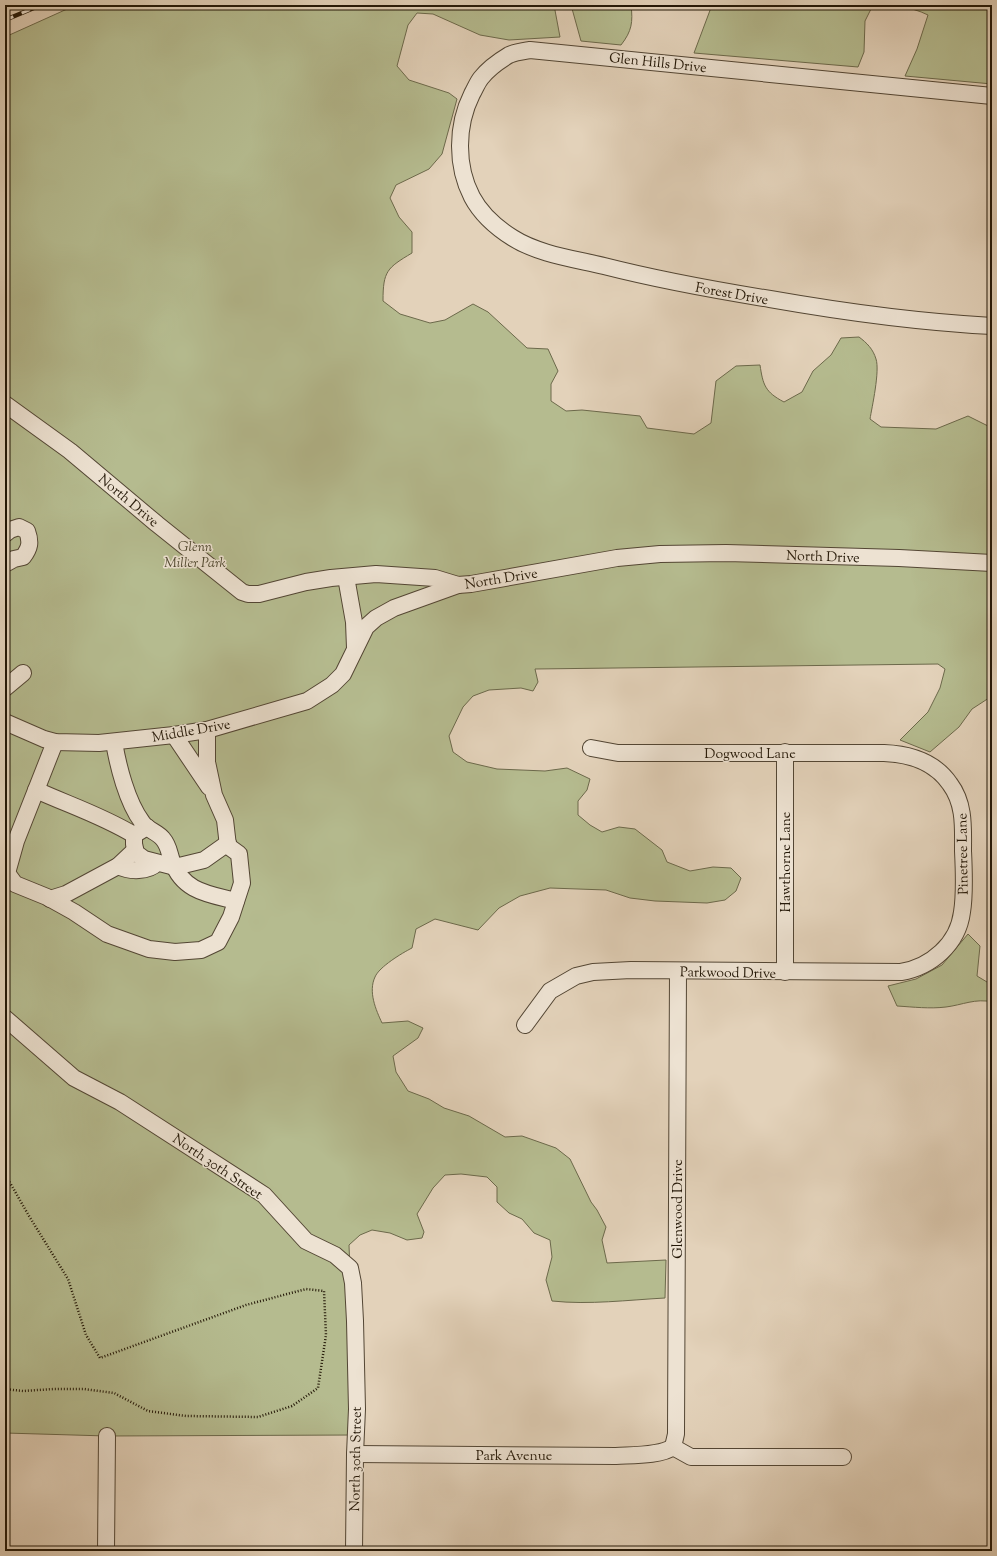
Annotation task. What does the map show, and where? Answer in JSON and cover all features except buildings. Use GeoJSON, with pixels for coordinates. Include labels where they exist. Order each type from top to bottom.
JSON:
{"type":"FeatureCollection","features":[{"type":"Feature","properties":{"kind":"street","name":"Glen Hills Drive"},"geometry":{"type":"LineString","coordinates":[[486,216],[473,199],[462,172],[460,144],[468,102],[479,80],[494,66],[511,54],[530,50],[547,51],[992,96]]}},
{"type":"Feature","properties":{"kind":"street","name":"Forest Drive"},"geometry":{"type":"LineString","coordinates":[[486,216],[504,232],[526,245],[540,250],[647,277],[836,310],[948,324],[992,326]]}},
{"type":"Feature","properties":{"kind":"street","name":"North Drive"},"geometry":{"type":"LineString","coordinates":[[5,404],[70,450],[157,524],[242,592],[248,594],[259,594],[306,582],[376,574],[435,578],[458,585],[471,584],[617,558],[660,554],[726,553],[891,558],[992,563]]}},
{"type":"Feature","properties":{"kind":"street"},"geometry":{"type":"LineString","coordinates":[[5,534],[10,530],[20,527],[27,531],[30,540],[29,549],[23,557],[14,559],[5,564]]}},
{"type":"Feature","properties":{"kind":"street"},"geometry":{"type":"LineString","coordinates":[[346,577],[354,622],[355,650]]}},
{"type":"Feature","properties":{"kind":"street","name":"Middle Drive"},"geometry":{"type":"LineString","coordinates":[[5,722],[44,739],[55,742],[79,744],[114,742],[207,730],[307,701],[332,686],[343,674],[366,628],[376,618],[399,605],[458,585]]}},
{"type":"Feature","properties":{"kind":"street"},"geometry":{"type":"LineString","coordinates":[[5,688],[23,673]]}},
{"type":"Feature","properties":{"kind":"street"},"geometry":{"type":"LineString","coordinates":[[207,730],[207,762],[214,795]]}},
{"type":"Feature","properties":{"kind":"street"},"geometry":{"type":"LineString","coordinates":[[55,742],[16,841],[6,874],[15,884],[50,899],[74,912],[107,934],[149,949],[175,952],[201,950],[218,942],[231,917],[242,883],[239,854],[228,846],[225,820],[214,795],[174,735]]}},
{"type":"Feature","properties":{"kind":"street"},"geometry":{"type":"LineString","coordinates":[[114,742],[120,771],[135,810],[143,824],[136,853],[144,859],[175,867],[204,860],[228,843]]}},
{"type":"Feature","properties":{"kind":"street","name":"Dogwood Lane"},"geometry":{"type":"LineString","coordinates":[[591,748],[618,753],[884,753],[910,756]]}},
{"type":"Feature","properties":{"kind":"street","name":"Hawthorne Lane"},"geometry":{"type":"LineString","coordinates":[[785,752],[785,972]]}},
{"type":"Feature","properties":{"kind":"street","name":"Pinetree Lane"},"geometry":{"type":"LineString","coordinates":[[910,756],[930,765],[944,776],[954,790],[961,807],[963,866],[962,913],[959,926],[946,948]]}},
{"type":"Feature","properties":{"kind":"street"},"geometry":{"type":"LineString","coordinates":[[36,790],[112,821],[139,837],[163,838],[169,848],[172,862],[188,884],[212,896],[236,901]]}},
{"type":"Feature","properties":{"kind":"street"},"geometry":{"type":"LineString","coordinates":[[50,899],[66,894],[118,866],[139,837]]}},
{"type":"Feature","properties":{"kind":"street"},"geometry":{"type":"LineString","coordinates":[[118,866],[124,869],[145,870],[152,868],[158,863]]}},
{"type":"Feature","properties":{"kind":"street","name":"Parkwood Drive"},"geometry":{"type":"LineString","coordinates":[[526,1026],[550,991],[576,976],[593,972],[631,970],[901,972],[924,964],[946,948]]}},
{"type":"Feature","properties":{"kind":"street","name":"Glenwood Drive"},"geometry":{"type":"LineString","coordinates":[[673,1447],[676,1434],[678,971]]}},
{"type":"Feature","properties":{"kind":"street","name":"North 30th Street"},"geometry":{"type":"LineString","coordinates":[[5,1018],[74,1078],[120,1102],[264,1195],[306,1241],[335,1255],[350,1268],[353,1283],[355,1320],[357,1409],[354,1551]]}},
{"type":"Feature","properties":{"kind":"street"},"geometry":{"type":"LineString","coordinates":[[106,1551],[107,1436]]}},
{"type":"Feature","properties":{"kind":"street"},"geometry":{"type":"LineString","coordinates":[[673,1447],[691,1457],[842,1457]]}},
{"type":"Feature","properties":{"kind":"street","name":"Park Avenue"},"geometry":{"type":"LineString","coordinates":[[355,1454],[616,1456],[654,1453],[673,1447]]}},
{"type":"Feature","properties":{"kind":"path"},"geometry":{"type":"LineString","coordinates":[[5,1174],[68,1280],[86,1335],[100,1358],[246,1305],[306,1289],[324,1291],[326,1335],[318,1388],[292,1406],[258,1417],[186,1416],[148,1411],[114,1393],[84,1389],[24,1391],[5,1389]]}},
{"type":"Feature","properties":{"kind":"green space","name":"Glenn Miller Park"},"geometry":{"type":"Polygon","coordinates":[[[76,5],[554,5],[560,37],[509,40],[480,35],[433,14],[417,13],[408,25],[397,66],[409,80],[449,93],[457,99],[442,154],[429,169],[396,185],[390,198],[399,217],[412,232],[412,253],[388,271],[384,283],[383,301],[400,314],[430,323],[445,320],[473,304],[488,312],[527,348],[548,349],[558,371],[551,384],[551,401],[566,411],[582,410],[640,416],[647,428],[694,434],[711,423],[716,381],[736,366],[760,365],[762,378],[766,387],[773,395],[784,402],[802,392],[813,371],[831,355],[841,338],[859,337],[869,346],[876,359],[877,372],[870,419],[881,427],[936,429],[968,416],[992,428],[992,696],[972,709],[959,727],[930,752],[900,740],[928,712],[940,688],[945,669],[938,664],[535,669],[538,682],[533,691],[521,688],[489,690],[473,696],[463,707],[449,736],[453,752],[467,762],[497,769],[545,771],[567,768],[590,779],[587,790],[578,801],[578,815],[590,825],[602,832],[619,827],[635,829],[662,850],[667,862],[690,871],[713,867],[731,868],[741,878],[736,891],[725,900],[707,903],[655,901],[630,898],[606,890],[550,888],[520,896],[499,908],[478,930],[435,919],[416,929],[412,948],[391,961],[377,973],[372,989],[375,1007],[382,1023],[408,1021],[423,1028],[418,1038],[393,1056],[396,1072],[408,1091],[429,1099],[444,1108],[469,1116],[505,1137],[522,1136],[556,1148],[570,1159],[591,1202],[606,1227],[602,1240],[607,1263],[666,1260],[665,1298],[594,1302],[552,1301],[546,1280],[552,1257],[550,1240],[534,1233],[522,1219],[509,1213],[497,1202],[497,1187],[487,1177],[461,1174],[445,1175],[433,1188],[417,1214],[424,1232],[422,1238],[407,1240],[390,1233],[372,1230],[360,1235],[349,1245],[356,1435],[107,1436],[5,1433],[5,37],[76,5]]]}},
{"type":"Feature","properties":{"kind":"green space"},"geometry":{"type":"Polygon","coordinates":[[[571,5],[631,5],[632,21],[630,31],[621,45],[581,41],[571,5]]]}},
{"type":"Feature","properties":{"kind":"green space"},"geometry":{"type":"Polygon","coordinates":[[[712,5],[992,5],[992,84],[905,76],[917,49],[928,15],[900,7],[872,7],[865,21],[864,52],[858,67],[694,53],[712,5]]]}},
{"type":"Feature","properties":{"kind":"green space"},"geometry":{"type":"Polygon","coordinates":[[[968,934],[980,946],[977,976],[992,985],[992,1002],[975,1001],[940,1008],[897,1006],[888,986],[916,979],[942,965],[968,934]]]}},
{"type":"Feature","properties":{"kind":"railway"},"geometry":{"type":"LineString","coordinates":[[5,20],[41,5]]}}]}
